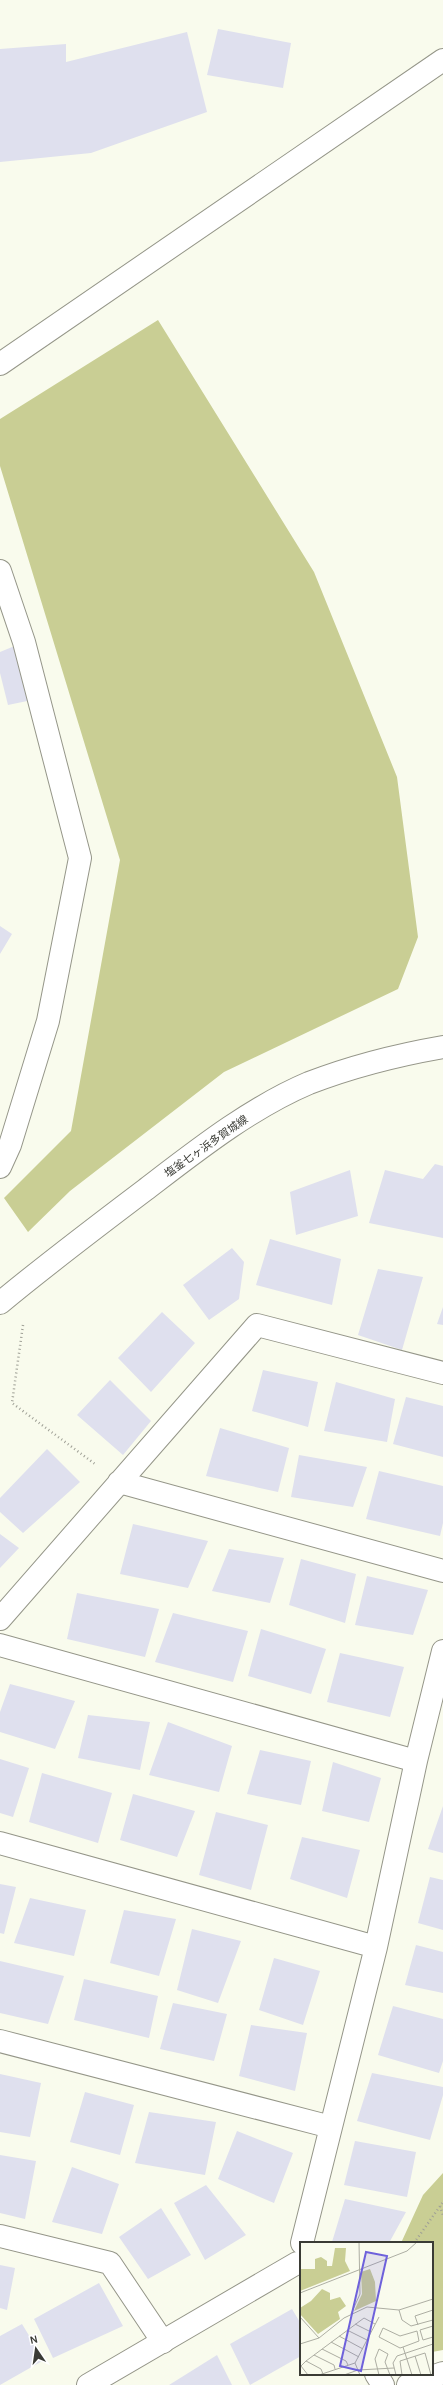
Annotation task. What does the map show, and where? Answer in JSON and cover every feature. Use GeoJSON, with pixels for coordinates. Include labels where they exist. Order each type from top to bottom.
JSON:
{"type":"FeatureCollection","features":[{"type":"Feature","properties":{"kind":"street"},"geometry":{"type":"LineString","coordinates":[[0,364],[443,60]]}},
{"type":"Feature","properties":{"kind":"street"},"geometry":{"type":"LineString","coordinates":[[0,571],[24,642],[80,858],[48,1021],[10,1145],[0,1167]]}},
{"type":"Feature","properties":{"kind":"street","name":"塩釜七ヶ浜多賀城線"},"geometry":{"type":"LineString","coordinates":[[0,1303],[193,1153],[266,1105],[308,1084],[354,1067],[408,1053],[443,1047]]}},
{"type":"Feature","properties":{"kind":"street"},"geometry":{"type":"LineString","coordinates":[[0,1619],[257,1325],[443,1373]]}},
{"type":"Feature","properties":{"kind":"street"},"geometry":{"type":"LineString","coordinates":[[119,1482],[443,1571]]}},
{"type":"Feature","properties":{"kind":"street"},"geometry":{"type":"LineString","coordinates":[[0,1645],[416,1761]]}},
{"type":"Feature","properties":{"kind":"street"},"geometry":{"type":"LineString","coordinates":[[303,2242],[376,1946],[416,1761],[443,1651]]}},
{"type":"Feature","properties":{"kind":"street"},"geometry":{"type":"LineString","coordinates":[[0,1843],[376,1946]]}},
{"type":"Feature","properties":{"kind":"street"},"geometry":{"type":"LineString","coordinates":[[0,2041],[331,2126]]}},
{"type":"Feature","properties":{"kind":"street"},"geometry":{"type":"LineString","coordinates":[[0,2236],[110,2263],[163,2342]]}},
{"type":"Feature","properties":{"kind":"street"},"geometry":{"type":"LineString","coordinates":[[88,2385],[163,2342],[300,2255]]}},
{"type":"Feature","properties":{"kind":"street"},"geometry":{"type":"LineString","coordinates":[[408,2385],[443,2374]]}},
{"type":"Feature","properties":{"kind":"street"},"geometry":{"type":"LineString","coordinates":[[377,2375],[382,2385]]}},
{"type":"Feature","properties":{"kind":"path"},"geometry":{"type":"LineString","coordinates":[[29,1279],[12,1403],[119,1482]]}},
{"type":"Feature","properties":{"kind":"path"},"geometry":{"type":"LineString","coordinates":[[415,2242],[443,2202]]}},
{"type":"Feature","properties":{"kind":"path"},"geometry":{"type":"LineString","coordinates":[[440,2206],[443,2214]]}},
{"type":"Feature","properties":{"kind":"green space"},"geometry":{"type":"Polygon","coordinates":[[[158,320],[314,572],[397,777],[418,937],[398,989],[224,1072],[70,1191],[28,1232],[4,1198],[71,1131],[120,860],[0,466],[0,419],[158,320]]]}},
{"type":"Feature","properties":{"kind":"green space"},"geometry":{"type":"Polygon","coordinates":[[[443,2173],[443,2350],[433,2352],[433,2242],[401,2242],[423,2195],[443,2173]]]}},
{"type":"Feature","properties":{"kind":"building"},"geometry":{"type":"Polygon","coordinates":[[[218,29],[291,43],[283,88],[207,75],[218,29]]]}},
{"type":"Feature","properties":{"kind":"building"},"geometry":{"type":"Polygon","coordinates":[[[187,32],[207,112],[91,153],[0,162],[0,49],[66,44],[66,62],[187,32]]]}},
{"type":"Feature","properties":{"kind":"building"},"geometry":{"type":"Polygon","coordinates":[[[17,645],[32,700],[8,705],[0,673],[0,652],[17,645]]]}},
{"type":"Feature","properties":{"kind":"building"},"geometry":{"type":"Polygon","coordinates":[[[0,926],[12,934],[0,954],[0,926]]]}},
{"type":"Feature","properties":{"kind":"building"},"geometry":{"type":"Polygon","coordinates":[[[435,1164],[443,1166],[443,1238],[369,1223],[385,1170],[423,1179],[435,1164]]]}},
{"type":"Feature","properties":{"kind":"building"},"geometry":{"type":"Polygon","coordinates":[[[350,1170],[358,1216],[296,1235],[290,1192],[350,1170]]]}},
{"type":"Feature","properties":{"kind":"building"},"geometry":{"type":"Polygon","coordinates":[[[270,1239],[341,1259],[332,1305],[256,1285],[270,1239]]]}},
{"type":"Feature","properties":{"kind":"building"},"geometry":{"type":"Polygon","coordinates":[[[232,1248],[244,1262],[239,1299],[209,1320],[183,1285],[232,1248]]]}},
{"type":"Feature","properties":{"kind":"building"},"geometry":{"type":"Polygon","coordinates":[[[378,1269],[423,1277],[402,1350],[358,1335],[378,1269]]]}},
{"type":"Feature","properties":{"kind":"building"},"geometry":{"type":"Polygon","coordinates":[[[443,1307],[443,1325],[437,1324],[443,1307]]]}},
{"type":"Feature","properties":{"kind":"building"},"geometry":{"type":"Polygon","coordinates":[[[162,1312],[195,1343],[151,1392],[118,1358],[162,1312]]]}},
{"type":"Feature","properties":{"kind":"building"},"geometry":{"type":"Polygon","coordinates":[[[263,1370],[318,1382],[308,1427],[252,1411],[263,1370]]]}},
{"type":"Feature","properties":{"kind":"building"},"geometry":{"type":"Polygon","coordinates":[[[110,1380],[151,1421],[123,1455],[77,1415],[110,1380]]]}},
{"type":"Feature","properties":{"kind":"building"},"geometry":{"type":"Polygon","coordinates":[[[336,1382],[395,1399],[387,1442],[324,1431],[336,1382]]]}},
{"type":"Feature","properties":{"kind":"building"},"geometry":{"type":"Polygon","coordinates":[[[406,1397],[443,1406],[443,1457],[393,1444],[406,1397]]]}},
{"type":"Feature","properties":{"kind":"building"},"geometry":{"type":"Polygon","coordinates":[[[220,1428],[289,1448],[278,1492],[206,1476],[220,1428]]]}},
{"type":"Feature","properties":{"kind":"building"},"geometry":{"type":"Polygon","coordinates":[[[47,1449],[80,1482],[23,1533],[0,1512],[0,1498],[47,1449]]]}},
{"type":"Feature","properties":{"kind":"building"},"geometry":{"type":"Polygon","coordinates":[[[299,1455],[367,1467],[353,1507],[291,1497],[299,1455]]]}},
{"type":"Feature","properties":{"kind":"building"},"geometry":{"type":"Polygon","coordinates":[[[379,1471],[443,1486],[443,1523],[440,1536],[366,1519],[379,1471]]]}},
{"type":"Feature","properties":{"kind":"building"},"geometry":{"type":"Polygon","coordinates":[[[133,1524],[208,1541],[188,1588],[120,1574],[133,1524]]]}},
{"type":"Feature","properties":{"kind":"building"},"geometry":{"type":"Polygon","coordinates":[[[0,1534],[19,1548],[0,1568],[0,1534]]]}},
{"type":"Feature","properties":{"kind":"building"},"geometry":{"type":"Polygon","coordinates":[[[229,1549],[284,1558],[270,1603],[212,1591],[229,1549]]]}},
{"type":"Feature","properties":{"kind":"building"},"geometry":{"type":"Polygon","coordinates":[[[301,1559],[356,1574],[345,1623],[289,1605],[301,1559]]]}},
{"type":"Feature","properties":{"kind":"building"},"geometry":{"type":"Polygon","coordinates":[[[367,1576],[428,1590],[413,1635],[355,1625],[367,1576]]]}},
{"type":"Feature","properties":{"kind":"building"},"geometry":{"type":"Polygon","coordinates":[[[77,1593],[159,1609],[145,1657],[67,1639],[77,1593]]]}},
{"type":"Feature","properties":{"kind":"building"},"geometry":{"type":"Polygon","coordinates":[[[173,1613],[248,1631],[233,1682],[155,1662],[173,1613]]]}},
{"type":"Feature","properties":{"kind":"building"},"geometry":{"type":"Polygon","coordinates":[[[261,1629],[326,1649],[311,1694],[248,1676],[261,1629]]]}},
{"type":"Feature","properties":{"kind":"building"},"geometry":{"type":"Polygon","coordinates":[[[340,1653],[404,1667],[390,1717],[327,1702],[340,1653]]]}},
{"type":"Feature","properties":{"kind":"building"},"geometry":{"type":"Polygon","coordinates":[[[10,1684],[75,1701],[55,1749],[0,1732],[0,1712],[10,1684]]]}},
{"type":"Feature","properties":{"kind":"building"},"geometry":{"type":"Polygon","coordinates":[[[88,1715],[150,1722],[140,1770],[78,1758],[88,1715]]]}},
{"type":"Feature","properties":{"kind":"building"},"geometry":{"type":"Polygon","coordinates":[[[168,1722],[232,1746],[219,1792],[149,1775],[168,1722]]]}},
{"type":"Feature","properties":{"kind":"building"},"geometry":{"type":"Polygon","coordinates":[[[260,1750],[311,1761],[301,1805],[247,1794],[260,1750]]]}},
{"type":"Feature","properties":{"kind":"building"},"geometry":{"type":"Polygon","coordinates":[[[0,1759],[29,1768],[13,1817],[0,1813],[0,1759]]]}},
{"type":"Feature","properties":{"kind":"building"},"geometry":{"type":"Polygon","coordinates":[[[333,1762],[381,1778],[369,1822],[322,1811],[333,1762]]]}},
{"type":"Feature","properties":{"kind":"building"},"geometry":{"type":"Polygon","coordinates":[[[42,1773],[112,1793],[98,1843],[29,1822],[42,1773]]]}},
{"type":"Feature","properties":{"kind":"building"},"geometry":{"type":"Polygon","coordinates":[[[133,1794],[195,1811],[177,1857],[120,1840],[133,1794]]]}},
{"type":"Feature","properties":{"kind":"building"},"geometry":{"type":"Polygon","coordinates":[[[443,1806],[443,1853],[428,1849],[443,1806]]]}},
{"type":"Feature","properties":{"kind":"building"},"geometry":{"type":"Polygon","coordinates":[[[216,1812],[268,1825],[251,1890],[199,1875],[216,1812]]]}},
{"type":"Feature","properties":{"kind":"building"},"geometry":{"type":"Polygon","coordinates":[[[302,1837],[360,1850],[347,1898],[290,1879],[302,1837]]]}},
{"type":"Feature","properties":{"kind":"building"},"geometry":{"type":"Polygon","coordinates":[[[430,1877],[443,1880],[443,1930],[418,1923],[430,1877]]]}},
{"type":"Feature","properties":{"kind":"building"},"geometry":{"type":"Polygon","coordinates":[[[0,1884],[16,1887],[4,1934],[0,1933],[0,1884]]]}},
{"type":"Feature","properties":{"kind":"building"},"geometry":{"type":"Polygon","coordinates":[[[30,1898],[86,1910],[74,1956],[14,1943],[30,1898]]]}},
{"type":"Feature","properties":{"kind":"building"},"geometry":{"type":"Polygon","coordinates":[[[124,1910],[176,1919],[159,1976],[110,1963],[124,1910]]]}},
{"type":"Feature","properties":{"kind":"building"},"geometry":{"type":"Polygon","coordinates":[[[192,1929],[241,1941],[218,2003],[177,1990],[192,1929]]]}},
{"type":"Feature","properties":{"kind":"building"},"geometry":{"type":"Polygon","coordinates":[[[416,1945],[443,1952],[443,1993],[405,1985],[416,1945]]]}},
{"type":"Feature","properties":{"kind":"building"},"geometry":{"type":"Polygon","coordinates":[[[274,1958],[320,1971],[303,2025],[259,2010],[274,1958]]]}},
{"type":"Feature","properties":{"kind":"building"},"geometry":{"type":"Polygon","coordinates":[[[0,1961],[64,1976],[48,2024],[0,2013],[0,1961]]]}},
{"type":"Feature","properties":{"kind":"building"},"geometry":{"type":"Polygon","coordinates":[[[84,1979],[158,1996],[149,2038],[74,2020],[84,1979]]]}},
{"type":"Feature","properties":{"kind":"building"},"geometry":{"type":"Polygon","coordinates":[[[173,2003],[227,2014],[214,2061],[160,2049],[173,2003]]]}},
{"type":"Feature","properties":{"kind":"building"},"geometry":{"type":"Polygon","coordinates":[[[393,2006],[443,2019],[443,2061],[439,2073],[378,2055],[393,2006]]]}},
{"type":"Feature","properties":{"kind":"building"},"geometry":{"type":"Polygon","coordinates":[[[251,2025],[307,2033],[295,2091],[239,2076],[251,2025]]]}},
{"type":"Feature","properties":{"kind":"building"},"geometry":{"type":"Polygon","coordinates":[[[372,2073],[443,2087],[443,2095],[430,2140],[357,2121],[372,2073]]]}},
{"type":"Feature","properties":{"kind":"building"},"geometry":{"type":"Polygon","coordinates":[[[0,2074],[41,2083],[30,2137],[0,2132],[0,2074]]]}},
{"type":"Feature","properties":{"kind":"building"},"geometry":{"type":"Polygon","coordinates":[[[85,2092],[134,2105],[120,2155],[70,2142],[85,2092]]]}},
{"type":"Feature","properties":{"kind":"building"},"geometry":{"type":"Polygon","coordinates":[[[149,2112],[216,2122],[205,2175],[135,2163],[149,2112]]]}},
{"type":"Feature","properties":{"kind":"building"},"geometry":{"type":"Polygon","coordinates":[[[237,2131],[293,2153],[274,2203],[218,2179],[237,2131]]]}},
{"type":"Feature","properties":{"kind":"building"},"geometry":{"type":"Polygon","coordinates":[[[355,2141],[416,2152],[407,2197],[344,2185],[355,2141]]]}},
{"type":"Feature","properties":{"kind":"building"},"geometry":{"type":"Polygon","coordinates":[[[0,2155],[36,2161],[25,2219],[0,2213],[0,2155]]]}},
{"type":"Feature","properties":{"kind":"building"},"geometry":{"type":"Polygon","coordinates":[[[72,2167],[119,2184],[102,2234],[52,2222],[72,2167]]]}},
{"type":"Feature","properties":{"kind":"building"},"geometry":{"type":"Polygon","coordinates":[[[206,2185],[246,2235],[205,2260],[174,2203],[206,2185]]]}},
{"type":"Feature","properties":{"kind":"building"},"geometry":{"type":"Polygon","coordinates":[[[345,2199],[406,2212],[390,2242],[332,2242],[345,2199]]]}},
{"type":"Feature","properties":{"kind":"building"},"geometry":{"type":"Polygon","coordinates":[[[161,2208],[191,2255],[148,2279],[119,2237],[161,2208]]]}},
{"type":"Feature","properties":{"kind":"building"},"geometry":{"type":"Polygon","coordinates":[[[0,2265],[15,2268],[7,2310],[0,2308],[0,2265]]]}},
{"type":"Feature","properties":{"kind":"building"},"geometry":{"type":"Polygon","coordinates":[[[99,2283],[123,2326],[53,2358],[34,2319],[99,2283]]]}},
{"type":"Feature","properties":{"kind":"building"},"geometry":{"type":"Polygon","coordinates":[[[292,2309],[300,2322],[300,2357],[250,2385],[230,2344],[292,2309]]]}},
{"type":"Feature","properties":{"kind":"building"},"geometry":{"type":"Polygon","coordinates":[[[22,2324],[44,2360],[0,2385],[0,2336],[22,2324]]]}},
{"type":"Feature","properties":{"kind":"building"},"geometry":{"type":"Polygon","coordinates":[[[217,2355],[232,2385],[169,2385],[217,2355]]]}}]}
